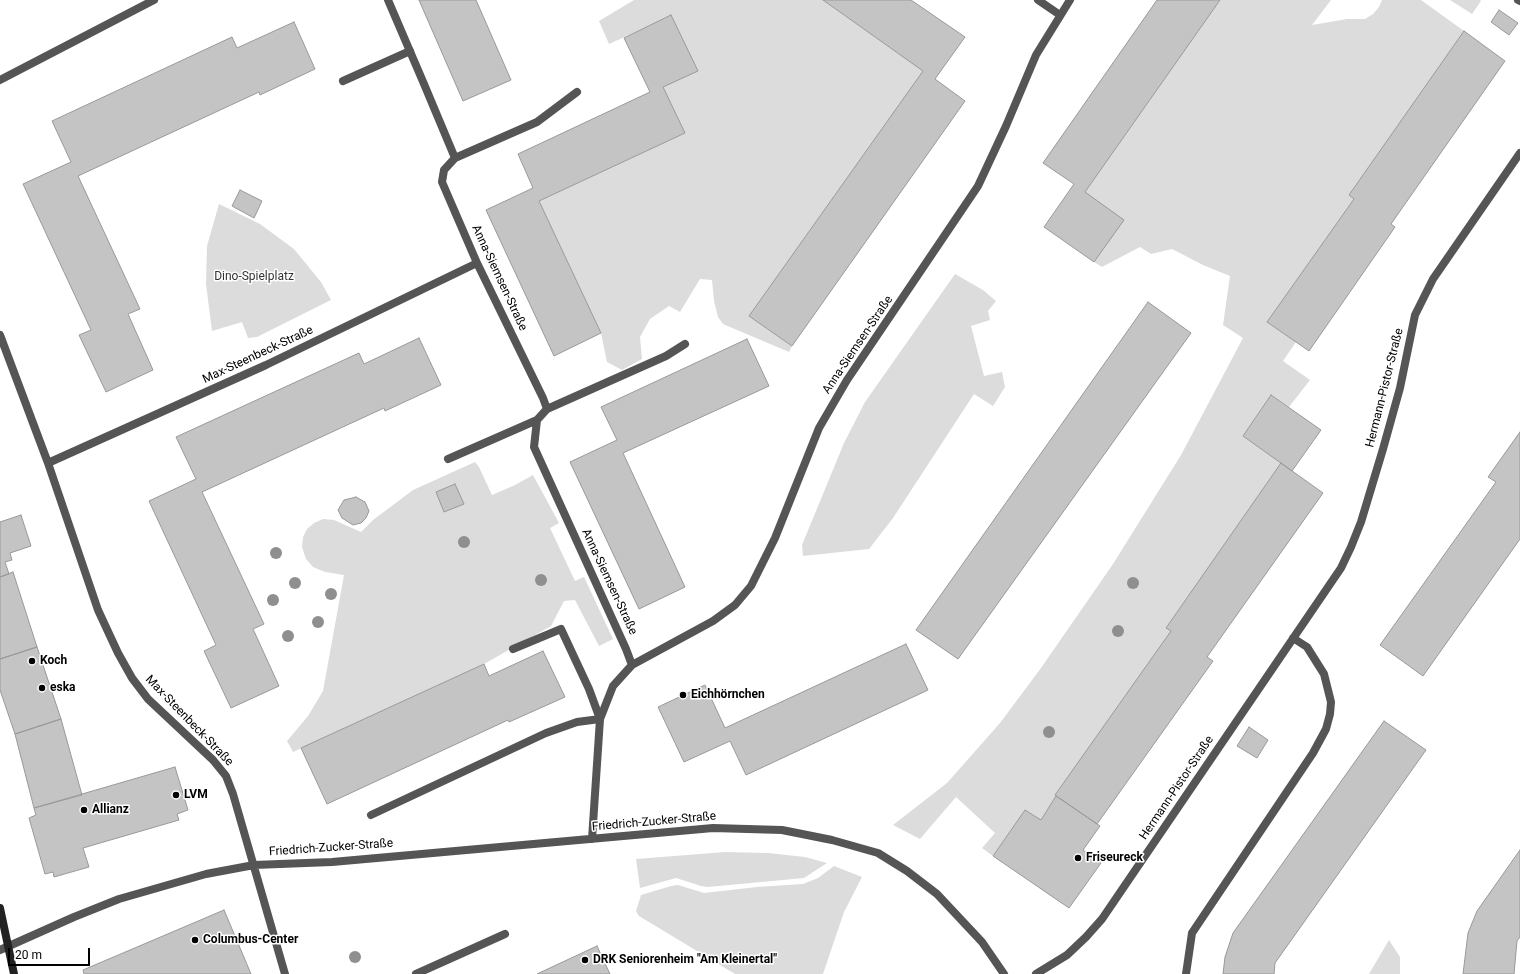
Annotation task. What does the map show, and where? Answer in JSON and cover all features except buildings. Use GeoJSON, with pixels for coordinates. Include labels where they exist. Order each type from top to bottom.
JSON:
{"type":"FeatureCollection","features":[{"type":"Feature","properties":{"kind":"main road"},"geometry":{"type":"LineString","coordinates":[[0,908],[14,974]]}},
{"type":"Feature","properties":{"kind":"street"},"geometry":{"type":"LineString","coordinates":[[0,80],[154,0]]}},
{"type":"Feature","properties":{"kind":"street"},"geometry":{"type":"LineString","coordinates":[[388,0],[455,158]]}},
{"type":"Feature","properties":{"kind":"street"},"geometry":{"type":"LineString","coordinates":[[1038,0],[1060,15]]}},
{"type":"Feature","properties":{"kind":"street","name":"Anna-Siemsen-Straße"},"geometry":{"type":"LineString","coordinates":[[592,839],[600,719],[613,686],[632,665],[713,621],[735,604],[751,586],[775,538],[819,428],[847,380],[978,186],[1006,126],[1036,55],[1070,0]]}},
{"type":"Feature","properties":{"kind":"street"},"geometry":{"type":"LineString","coordinates":[[343,81],[410,51]]}},
{"type":"Feature","properties":{"kind":"street","name":"Anna-Siemsen-Straße"},"geometry":{"type":"LineString","coordinates":[[547,409],[477,263],[442,182],[444,170],[455,158],[537,122],[577,92]]}},
{"type":"Feature","properties":{"kind":"street","name":"Hermann-Pistor-Straße"},"geometry":{"type":"LineString","coordinates":[[1036,974],[1067,955],[1102,919],[1341,568],[1361,522],[1383,449],[1400,388],[1415,315],[1433,279],[1520,153]]}},
{"type":"Feature","properties":{"kind":"street","name":"Max-Steenbeck-Straße"},"geometry":{"type":"LineString","coordinates":[[48,463],[266,365],[477,263]]}},
{"type":"Feature","properties":{"kind":"street","name":"Max-Steenbeck-Straße"},"geometry":{"type":"LineString","coordinates":[[0,335],[48,463],[98,610],[118,653],[132,678],[148,699],[213,760],[226,776],[234,794],[254,865]]}},
{"type":"Feature","properties":{"kind":"street"},"geometry":{"type":"LineString","coordinates":[[448,459],[537,420],[547,409],[666,356],[685,344]]}},
{"type":"Feature","properties":{"kind":"street","name":"Anna-Siemsen-Straße"},"geometry":{"type":"LineString","coordinates":[[537,420],[534,447],[632,665]]}},
{"type":"Feature","properties":{"kind":"street"},"geometry":{"type":"LineString","coordinates":[[370,815],[546,733],[577,722],[600,719],[561,629],[513,649]]}},
{"type":"Feature","properties":{"kind":"street"},"geometry":{"type":"LineString","coordinates":[[1186,974],[1192,934],[1313,753],[1326,729],[1330,714],[1331,702],[1329,688],[1324,674],[1307,648],[1292,638]]}},
{"type":"Feature","properties":{"kind":"street","name":"Friedrich-Zucker-Straße"},"geometry":{"type":"LineString","coordinates":[[0,950],[119,899],[206,874],[254,865],[332,862],[713,828],[782,830],[832,840],[878,853],[937,894],[982,942],[1004,974]]}},
{"type":"Feature","properties":{"kind":"street","name":"Friedrich-Zucker-Straße"},"geometry":{"type":"LineString","coordinates":[[254,865],[285,974]]}},
{"type":"Feature","properties":{"kind":"street"},"geometry":{"type":"LineString","coordinates":[[416,974],[505,934]]}},
{"type":"Feature","properties":{"kind":"green space"},"geometry":{"type":"Polygon","coordinates":[[[634,0],[823,0],[923,71],[749,316],[792,346],[789,352],[723,324],[718,317],[714,301],[712,280],[700,279],[680,312],[669,306],[650,319],[640,337],[642,359],[622,370],[607,362],[601,333],[539,201],[685,133],[663,87],[697,71],[671,16],[609,44],[599,21],[634,0]]]}},
{"type":"Feature","properties":{"kind":"green space"},"geometry":{"type":"Polygon","coordinates":[[[1220,0],[1331,0],[1312,25],[1347,19],[1365,19],[1373,14],[1379,7],[1382,0],[1421,0],[1464,31],[1349,195],[1354,199],[1267,322],[1296,342],[1283,361],[1310,380],[1289,407],[1271,395],[1243,436],[1281,463],[1166,628],[1171,631],[1055,795],[1056,796],[1041,820],[1025,810],[993,856],[982,848],[995,833],[956,797],[920,839],[893,825],[947,783],[1000,723],[1041,668],[1113,564],[1181,455],[1243,338],[1223,325],[1230,276],[1203,265],[1172,249],[1151,254],[1140,247],[1102,267],[1094,262],[1085,192],[1220,0]]]}},
{"type":"Feature","properties":{"kind":"green space"},"geometry":{"type":"Polygon","coordinates":[[[1450,0],[1480,0],[1481,1],[1472,14],[1450,0]]]}},
{"type":"Feature","properties":{"kind":"green space","name":"Dino-Spielplatz"},"geometry":{"type":"Polygon","coordinates":[[[219,204],[260,224],[294,249],[321,282],[331,300],[257,337],[248,338],[242,322],[212,331],[206,284],[207,246],[219,204]]]}},
{"type":"Feature","properties":{"kind":"green space"},"geometry":{"type":"Polygon","coordinates":[[[955,274],[983,290],[996,301],[988,311],[990,320],[971,326],[984,376],[1002,372],[1005,387],[993,406],[974,394],[893,518],[869,549],[803,556],[802,545],[844,443],[865,402],[955,274]]]}},
{"type":"Feature","properties":{"kind":"green space"},"geometry":{"type":"Polygon","coordinates":[[[475,462],[479,467],[492,495],[533,475],[559,523],[550,528],[575,581],[584,577],[613,639],[599,646],[575,600],[564,601],[551,626],[484,664],[293,752],[287,741],[308,716],[323,691],[344,575],[325,572],[313,567],[306,559],[302,547],[303,537],[307,529],[314,523],[323,519],[334,520],[361,532],[373,520],[413,490],[475,462]]]}},
{"type":"Feature","properties":{"kind":"green space"},"geometry":{"type":"Polygon","coordinates":[[[725,852],[768,853],[805,857],[827,863],[804,878],[708,887],[676,878],[640,888],[636,859],[725,852]]]}},
{"type":"Feature","properties":{"kind":"green space"},"geometry":{"type":"Polygon","coordinates":[[[834,866],[862,877],[844,912],[823,974],[735,974],[639,916],[636,911],[641,895],[671,886],[678,885],[704,893],[803,884],[818,878],[834,866]]]}},
{"type":"Feature","properties":{"kind":"green space"},"geometry":{"type":"Polygon","coordinates":[[[1389,940],[1400,957],[1400,974],[1369,974],[1389,940]]]}},
{"type":"Feature","properties":{"kind":"place","name":"Koch"},"geometry":{"type":"Point","coordinates":[32,661]}},
{"type":"Feature","properties":{"kind":"place","name":"eska"},"geometry":{"type":"Point","coordinates":[42,688]}},
{"type":"Feature","properties":{"kind":"place","name":"Eichhörnchen"},"geometry":{"type":"Point","coordinates":[683,695]}},
{"type":"Feature","properties":{"kind":"place","name":"LVM"},"geometry":{"type":"Point","coordinates":[176,795]}},
{"type":"Feature","properties":{"kind":"place","name":"Allianz"},"geometry":{"type":"Point","coordinates":[84,810]}},
{"type":"Feature","properties":{"kind":"place","name":"Friseureck"},"geometry":{"type":"Point","coordinates":[1078,858]}},
{"type":"Feature","properties":{"kind":"place","name":"Columbus-Center"},"geometry":{"type":"Point","coordinates":[195,940]}},
{"type":"Feature","properties":{"kind":"place","name":"DRK Seniorenheim \"Am Kleinertal\""},"geometry":{"type":"Point","coordinates":[585,960]}}]}
